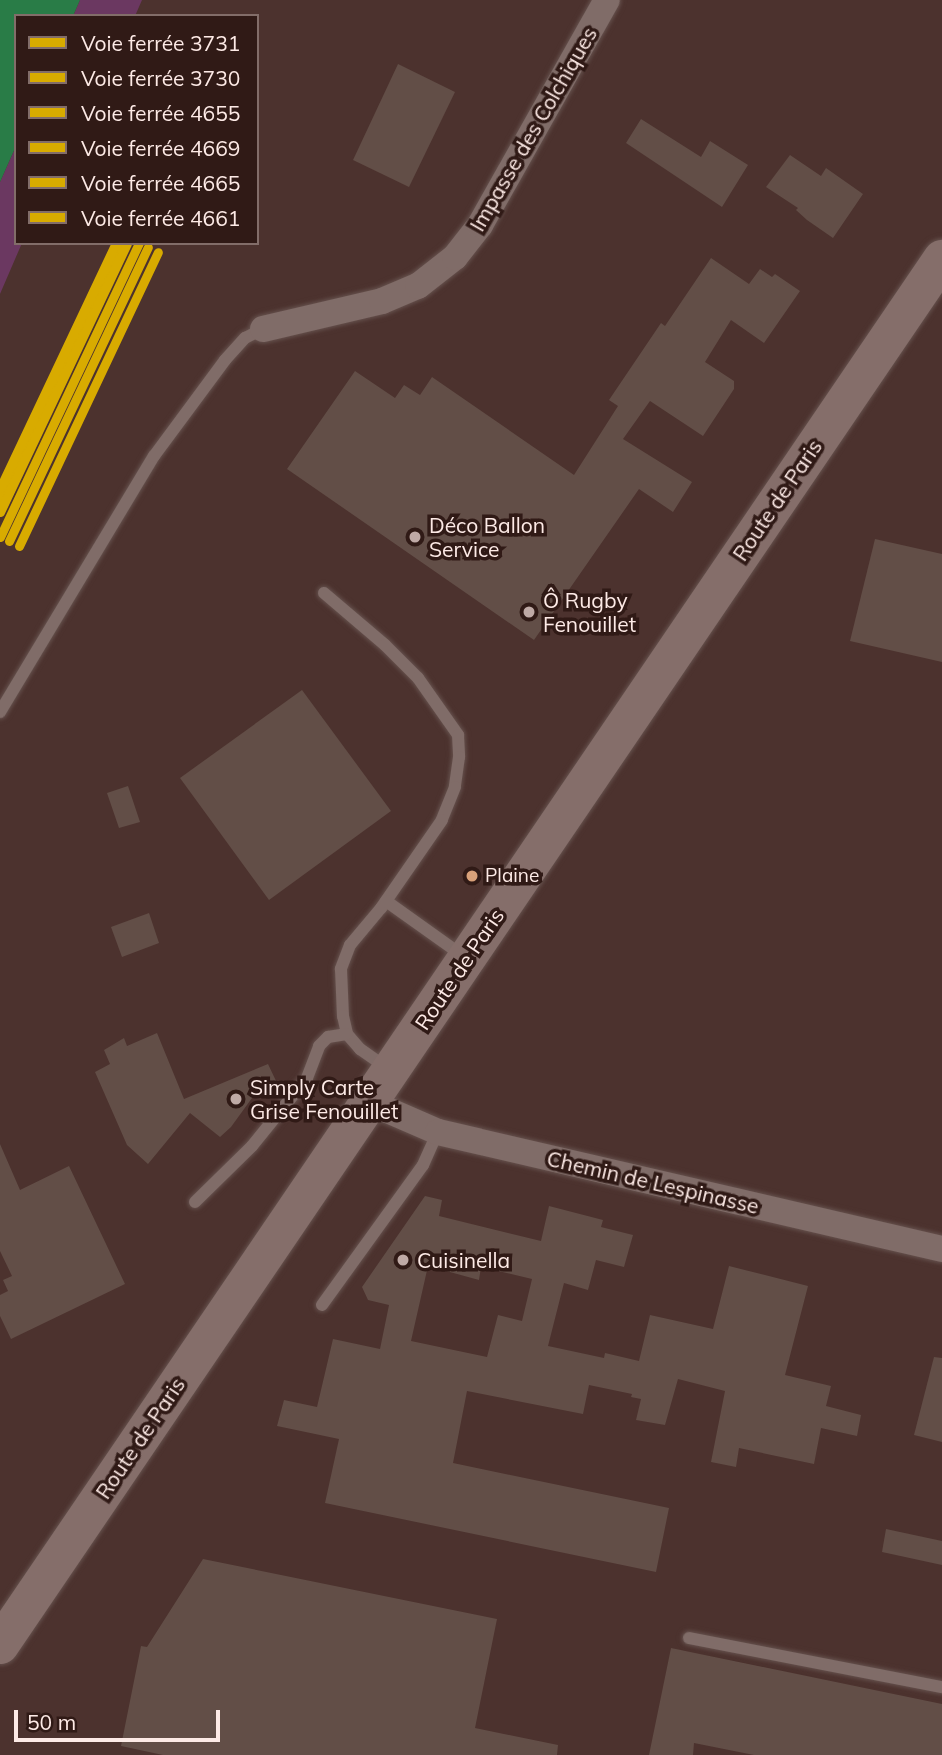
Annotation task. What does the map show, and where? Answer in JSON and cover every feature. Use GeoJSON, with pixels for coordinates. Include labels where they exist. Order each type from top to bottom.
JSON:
{"type":"FeatureCollection","features":[{"type":"Feature","properties":{"kind":"main road","name":"Route de Paris"},"geometry":{"type":"LineString","coordinates":[[0,1645],[942,259]]}},
{"type":"Feature","properties":{"kind":"street","name":"Impasse des Colchiques"},"geometry":{"type":"LineString","coordinates":[[263,329],[382,301],[418,286],[455,257],[480,225],[607,0]]}},
{"type":"Feature","properties":{"kind":"street","name":"Chemin de Lespinasse"},"geometry":{"type":"LineString","coordinates":[[369,1102],[438,1132],[942,1249]]}},
{"type":"Feature","properties":{"kind":"lane"},"geometry":{"type":"LineString","coordinates":[[0,712],[154,456],[225,360],[245,338],[263,329]]}},
{"type":"Feature","properties":{"kind":"lane"},"geometry":{"type":"LineString","coordinates":[[324,593],[385,645],[418,678],[458,735],[459,757],[455,787],[442,820],[386,901],[350,945],[341,969],[342,1016],[347,1034],[360,1049],[390,1071]]}},
{"type":"Feature","properties":{"kind":"lane"},"geometry":{"type":"LineString","coordinates":[[386,901],[466,958]]}},
{"type":"Feature","properties":{"kind":"lane"},"geometry":{"type":"LineString","coordinates":[[195,1202],[252,1146],[307,1079],[319,1046],[328,1037],[347,1034]]}},
{"type":"Feature","properties":{"kind":"lane"},"geometry":{"type":"LineString","coordinates":[[322,1305],[423,1165],[438,1132]]}},
{"type":"Feature","properties":{"kind":"lane"},"geometry":{"type":"LineString","coordinates":[[689,1638],[942,1686]]}},
{"type":"Feature","properties":{"kind":"shaded area"},"geometry":{"type":"Polygon","coordinates":[[[0,0],[80,0],[74,14],[14,14],[14,150],[0,182],[0,0]]]}},
{"type":"Feature","properties":{"kind":"shaded area"},"geometry":{"type":"Polygon","coordinates":[[[80,0],[142,0],[136,14],[74,14],[80,0]]]}},
{"type":"Feature","properties":{"kind":"shaded area"},"geometry":{"type":"Polygon","coordinates":[[[14,150],[14,245],[21,245],[0,294],[0,182],[14,150]]]}},
{"type":"Feature","properties":{"kind":"building"},"geometry":{"type":"Polygon","coordinates":[[[398,64],[455,92],[409,187],[353,160],[398,64]]]}},
{"type":"Feature","properties":{"kind":"building"},"geometry":{"type":"Polygon","coordinates":[[[641,119],[701,157],[710,141],[748,165],[722,207],[626,143],[641,119]]]}},
{"type":"Feature","properties":{"kind":"building"},"geometry":{"type":"Polygon","coordinates":[[[790,155],[821,176],[826,168],[863,194],[833,238],[807,220],[796,210],[798,208],[766,187],[790,155]]]}},
{"type":"Feature","properties":{"kind":"building"},"geometry":{"type":"Polygon","coordinates":[[[711,258],[749,284],[760,269],[772,277],[775,274],[800,291],[764,343],[731,320],[705,362],[734,381],[734,389],[703,436],[650,401],[623,439],[692,482],[673,512],[639,489],[534,640],[287,469],[355,371],[395,398],[404,385],[420,395],[432,377],[574,475],[618,406],[609,400],[661,323],[665,326],[711,258]]]}},
{"type":"Feature","properties":{"kind":"building"},"geometry":{"type":"Polygon","coordinates":[[[875,539],[942,554],[942,662],[850,641],[875,539]]]}},
{"type":"Feature","properties":{"kind":"building"},"geometry":{"type":"Polygon","coordinates":[[[302,690],[391,811],[269,900],[180,778],[302,690]]]}},
{"type":"Feature","properties":{"kind":"building"},"geometry":{"type":"Polygon","coordinates":[[[128,786],[140,822],[119,828],[107,793],[128,786]]]}},
{"type":"Feature","properties":{"kind":"building"},"geometry":{"type":"Polygon","coordinates":[[[149,913],[159,943],[122,957],[111,927],[149,913]]]}},
{"type":"Feature","properties":{"kind":"building"},"geometry":{"type":"Polygon","coordinates":[[[157,1033],[184,1099],[268,1064],[277,1083],[257,1091],[231,1127],[220,1137],[190,1113],[148,1164],[127,1145],[95,1072],[110,1064],[104,1050],[124,1038],[127,1046],[157,1033]]]}},
{"type":"Feature","properties":{"kind":"building"},"geometry":{"type":"Polygon","coordinates":[[[0,1144],[20,1190],[69,1166],[125,1284],[11,1339],[0,1316],[0,1295],[8,1291],[3,1280],[12,1276],[0,1251],[0,1144]]]}},
{"type":"Feature","properties":{"kind":"building"},"geometry":{"type":"Polygon","coordinates":[[[425,1196],[442,1200],[439,1216],[541,1241],[549,1206],[603,1220],[601,1227],[633,1235],[624,1267],[596,1260],[588,1290],[564,1283],[548,1346],[604,1358],[605,1353],[639,1361],[650,1315],[713,1329],[729,1266],[808,1286],[785,1375],[831,1386],[826,1406],[861,1415],[857,1436],[821,1428],[814,1464],[739,1448],[736,1467],[711,1462],[725,1391],[678,1379],[665,1425],[636,1420],[641,1399],[631,1397],[632,1394],[589,1385],[583,1414],[467,1391],[453,1463],[669,1508],[656,1572],[325,1503],[339,1439],[277,1426],[284,1400],[317,1407],[333,1339],[380,1349],[389,1305],[368,1300],[362,1287],[425,1196]],[[428,1266],[411,1341],[487,1357],[498,1315],[522,1321],[532,1279],[481,1267],[479,1280],[428,1266]]]}},
{"type":"Feature","properties":{"kind":"building"},"geometry":{"type":"Polygon","coordinates":[[[934,1357],[942,1358],[942,1442],[914,1435],[934,1357]]]}},
{"type":"Feature","properties":{"kind":"building"},"geometry":{"type":"Polygon","coordinates":[[[886,1529],[942,1541],[942,1565],[882,1552],[886,1529]]]}},
{"type":"Feature","properties":{"kind":"building"},"geometry":{"type":"Polygon","coordinates":[[[203,1559],[497,1619],[475,1728],[558,1745],[557,1755],[163,1755],[121,1746],[141,1646],[147,1647],[203,1559]]]}},
{"type":"Feature","properties":{"kind":"building"},"geometry":{"type":"Polygon","coordinates":[[[671,1648],[942,1704],[942,1755],[754,1755],[694,1743],[693,1755],[649,1755],[671,1648]]]}},
{"type":"Feature","properties":{"kind":"rail line","name":"4661"},"geometry":{"type":"LineString","coordinates":[[0,488],[115,245]]}},
{"type":"Feature","properties":{"kind":"rail line","name":"3730"},"geometry":{"type":"LineString","coordinates":[[0,499],[120,245]]}},
{"type":"Feature","properties":{"kind":"rail line","name":"4669"},"geometry":{"type":"LineString","coordinates":[[0,512],[126,245]]}},
{"type":"Feature","properties":{"kind":"rail line","name":"3731"},"geometry":{"type":"LineString","coordinates":[[0,537],[138,245]]}},
{"type":"Feature","properties":{"kind":"rail line","name":"4655"},"geometry":{"type":"LineString","coordinates":[[9,541],[148,247]]}},
{"type":"Feature","properties":{"kind":"rail line","name":"4665"},"geometry":{"type":"LineString","coordinates":[[19,546],[158,252]]}},
{"type":"Feature","properties":{"kind":"place","name":"Déco Ballon Service"},"geometry":{"type":"Point","coordinates":[415,537]}},
{"type":"Feature","properties":{"kind":"place","name":"Ô Rugby Fenouillet"},"geometry":{"type":"Point","coordinates":[529,612]}},
{"type":"Feature","properties":{"kind":"place","name":"Plaine"},"geometry":{"type":"Point","coordinates":[472,876]}},
{"type":"Feature","properties":{"kind":"place","name":"Simply Carte Grise Fenouillet"},"geometry":{"type":"Point","coordinates":[236,1099]}},
{"type":"Feature","properties":{"kind":"place","name":"Cuisinella"},"geometry":{"type":"Point","coordinates":[403,1260]}}]}
